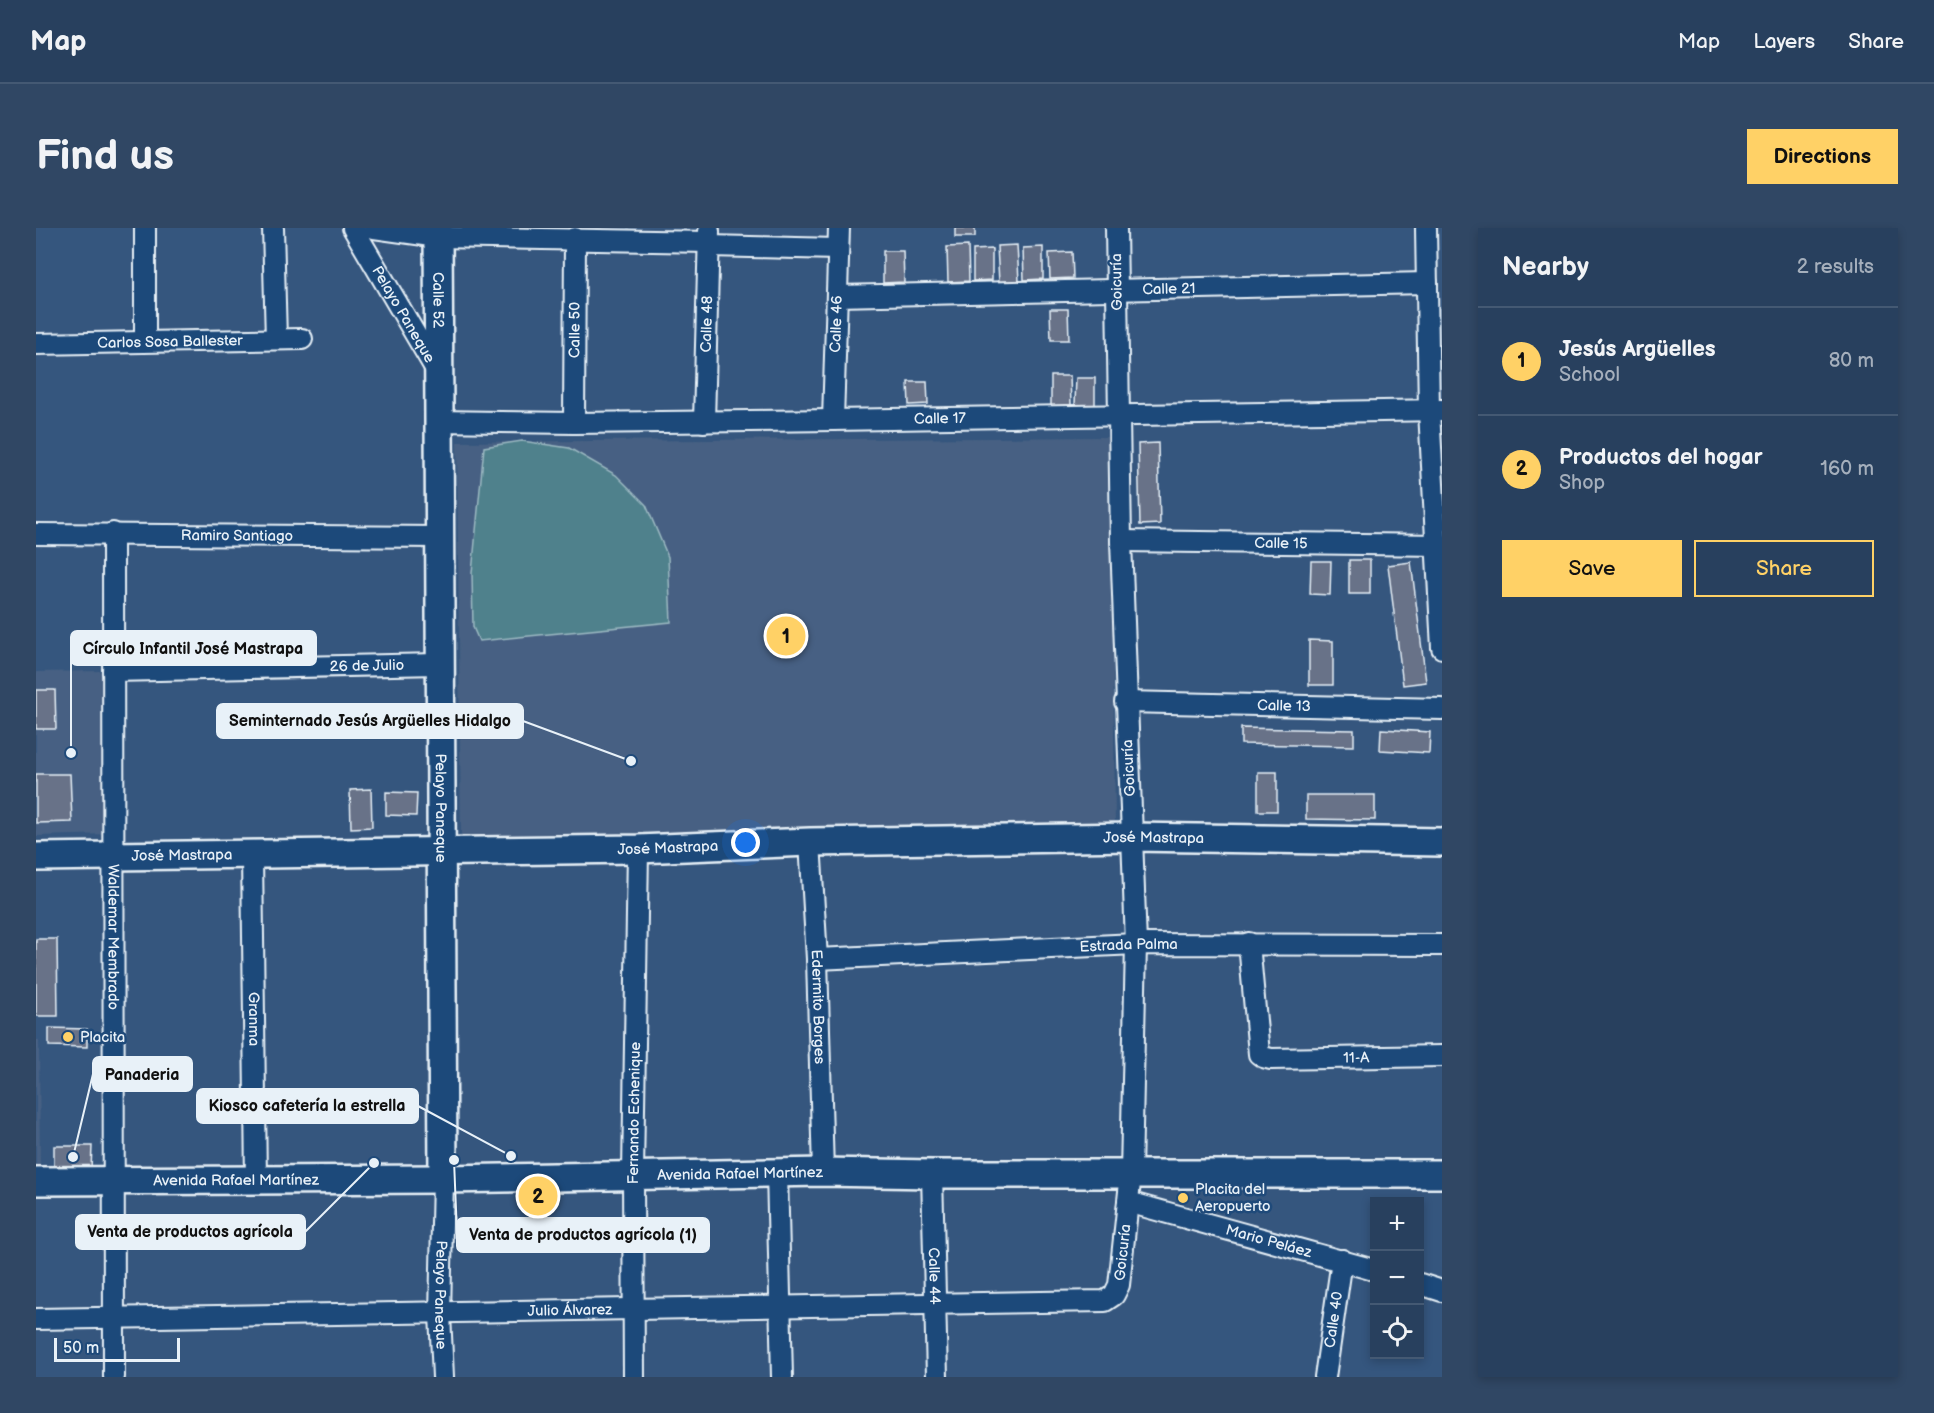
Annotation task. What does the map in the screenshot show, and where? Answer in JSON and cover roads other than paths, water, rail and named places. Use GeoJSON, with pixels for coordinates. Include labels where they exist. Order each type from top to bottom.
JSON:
{"type":"FeatureCollection","features":[{"type":"Feature","properties":{"kind":"street"},"geometry":{"type":"LineString","coordinates":[[145,228],[145,341]]}},
{"type":"Feature","properties":{"kind":"street"},"geometry":{"type":"LineString","coordinates":[[273,228],[276,339]]}},
{"type":"Feature","properties":{"kind":"street","name":"Pelayo Paneque"},"geometry":{"type":"LineString","coordinates":[[353,228],[438,373],[442,1377]]}},
{"type":"Feature","properties":{"kind":"street"},"geometry":{"type":"LineString","coordinates":[[375,228],[575,238],[709,238],[838,249]]}},
{"type":"Feature","properties":{"kind":"street","name":"Calle 46"},"geometry":{"type":"LineString","coordinates":[[833,420],[838,228]]}},
{"type":"Feature","properties":{"kind":"street","name":"Goicuría"},"geometry":{"type":"LineString","coordinates":[[1105,1301],[1114,1295],[1119,1286],[1131,1173],[1136,944],[1125,702],[1116,228]]}},
{"type":"Feature","properties":{"kind":"street"},"geometry":{"type":"LineString","coordinates":[[1426,228],[1435,411],[1442,648]]}},
{"type":"Feature","properties":{"kind":"street","name":"Calle 52"},"geometry":{"type":"LineString","coordinates":[[438,232],[438,373]]}},
{"type":"Feature","properties":{"kind":"street","name":"Calle 50"},"geometry":{"type":"LineString","coordinates":[[574,423],[575,238]]}},
{"type":"Feature","properties":{"kind":"street","name":"Calle 48"},"geometry":{"type":"LineString","coordinates":[[704,422],[709,238]]}},
{"type":"Feature","properties":{"kind":"street","name":"Calle 21"},"geometry":{"type":"LineString","coordinates":[[837,296],[1427,283]]}},
{"type":"Feature","properties":{"kind":"street","name":"Carlos Sosa Ballester"},"geometry":{"type":"LineString","coordinates":[[36,344],[302,339]]}},
{"type":"Feature","properties":{"kind":"street","name":"Calle 17"},"geometry":{"type":"LineString","coordinates":[[438,421],[704,422],[1435,411]]}},
{"type":"Feature","properties":{"kind":"street","name":"Waldemar Membrado"},"geometry":{"type":"LineString","coordinates":[[113,533],[114,1377]]}},
{"type":"Feature","properties":{"kind":"street","name":"Ramiro Santiago"},"geometry":{"type":"LineString","coordinates":[[36,534],[439,537]]}},
{"type":"Feature","properties":{"kind":"street","name":"Calle 15"},"geometry":{"type":"LineString","coordinates":[[1121,541],[1439,545]]}},
{"type":"Feature","properties":{"kind":"street","name":"26 de Julio"},"geometry":{"type":"LineString","coordinates":[[113,671],[440,664]]}},
{"type":"Feature","properties":{"kind":"street","name":"Calle 13"},"geometry":{"type":"LineString","coordinates":[[1125,702],[1442,709]]}},
{"type":"Feature","properties":{"kind":"street","name":"José Mastrapa"},"geometry":{"type":"LineString","coordinates":[[36,857],[638,849],[810,842],[1132,837],[1442,842]]}},
{"type":"Feature","properties":{"kind":"street","name":"Edermito Borges"},"geometry":{"type":"LineString","coordinates":[[810,842],[817,959],[823,1172]]}},
{"type":"Feature","properties":{"kind":"street","name":"Fernando Echenique"},"geometry":{"type":"LineString","coordinates":[[634,1377],[633,1174],[638,849]]}},
{"type":"Feature","properties":{"kind":"street","name":"Granma"},"geometry":{"type":"LineString","coordinates":[[252,855],[256,1181]]}},
{"type":"Feature","properties":{"kind":"street","name":"11-A"},"geometry":{"type":"LineString","coordinates":[[1249,943],[1260,1054],[1263,1058],[1442,1056]]}},
{"type":"Feature","properties":{"kind":"street","name":"Estrada Palma"},"geometry":{"type":"LineString","coordinates":[[817,959],[1136,944],[1442,945]]}},
{"type":"Feature","properties":{"kind":"street"},"geometry":{"type":"LineString","coordinates":[[777,1172],[782,1377]]}},
{"type":"Feature","properties":{"kind":"street","name":"Avenida Rafael Martínez"},"geometry":{"type":"LineString","coordinates":[[36,1182],[442,1179],[777,1172],[1442,1174]]}},
{"type":"Feature","properties":{"kind":"street","name":"Calle 44"},"geometry":{"type":"LineString","coordinates":[[932,1174],[937,1377]]}},
{"type":"Feature","properties":{"kind":"street","name":"Mario Peláez"},"geometry":{"type":"LineString","coordinates":[[1128,1202],[1370,1269]]}},
{"type":"Feature","properties":{"kind":"street","name":"Calle 40"},"geometry":{"type":"LineString","coordinates":[[1325,1377],[1341,1260]]}},
{"type":"Feature","properties":{"kind":"street"},"geometry":{"type":"LineString","coordinates":[[1424,1286],[1442,1291]]}},
{"type":"Feature","properties":{"kind":"street","name":"Julio Álvarez"},"geometry":{"type":"LineString","coordinates":[[36,1319],[441,1314],[1105,1301]]}},
{"type":"Feature","properties":{"kind":"place","name":"Jesús Argüelles"},"geometry":{"type":"Point","coordinates":[786,636]}},
{"type":"Feature","properties":{"kind":"place","name":"Círculo Infantil José Mastrapa"},"geometry":{"type":"Point","coordinates":[71,753]}},
{"type":"Feature","properties":{"kind":"place","name":"Seminternado Jesús Argüelles Hidalgo"},"geometry":{"type":"Point","coordinates":[631,761]}},
{"type":"Feature","properties":{"kind":"place","name":"Placita"},"geometry":{"type":"Point","coordinates":[68,1037]}},
{"type":"Feature","properties":{"kind":"place","name":"Kiosco cafetería la estrella"},"geometry":{"type":"Point","coordinates":[511,1156]}},
{"type":"Feature","properties":{"kind":"place","name":"Panaderia"},"geometry":{"type":"Point","coordinates":[73,1157]}},
{"type":"Feature","properties":{"kind":"place","name":"Venta de productos agrícola (1)"},"geometry":{"type":"Point","coordinates":[454,1160]}},
{"type":"Feature","properties":{"kind":"place","name":"Venta de productos agrícola"},"geometry":{"type":"Point","coordinates":[374,1163]}},
{"type":"Feature","properties":{"kind":"place","name":"Productos del hogar"},"geometry":{"type":"Point","coordinates":[538,1196]}},
{"type":"Feature","properties":{"kind":"place","name":"Placita del Aeropuerto"},"geometry":{"type":"Point","coordinates":[1183,1198]}}]}
